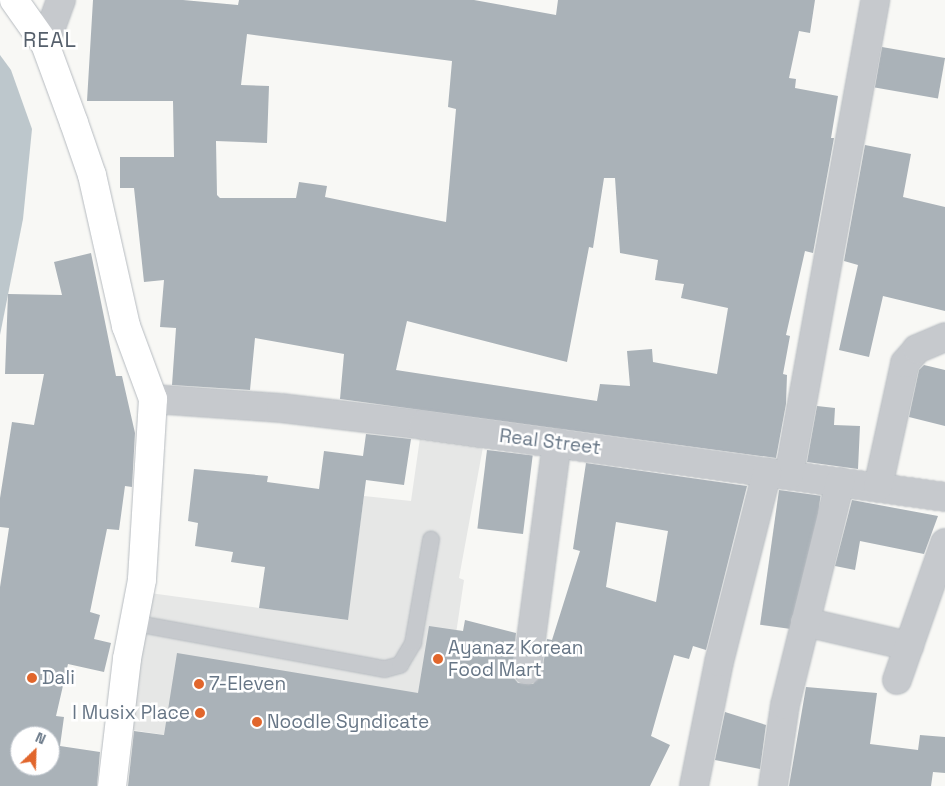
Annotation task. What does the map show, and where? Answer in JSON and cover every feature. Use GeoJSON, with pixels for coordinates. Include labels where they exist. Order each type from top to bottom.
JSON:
{"type":"FeatureCollection","features":[{"type":"Feature","properties":{"kind":"main road"},"geometry":{"type":"LineString","coordinates":[[14,0],[45,44],[92,175],[126,326],[153,399],[145,549],[112,786]]}},
{"type":"Feature","properties":{"kind":"street"},"geometry":{"type":"LineString","coordinates":[[45,44],[61,0]]}},
{"type":"Feature","properties":{"kind":"street"},"geometry":{"type":"LineString","coordinates":[[694,786],[719,662],[778,474],[875,0]]}},
{"type":"Feature","properties":{"kind":"street"},"geometry":{"type":"LineString","coordinates":[[878,487],[905,363],[917,349],[945,338]]}},
{"type":"Feature","properties":{"kind":"street","name":"Real Street"},"geometry":{"type":"LineString","coordinates":[[153,399],[281,408],[557,443],[945,497]]}},
{"type":"Feature","properties":{"kind":"street"},"geometry":{"type":"LineString","coordinates":[[527,670],[557,443]]}},
{"type":"Feature","properties":{"kind":"street"},"geometry":{"type":"LineString","coordinates":[[773,786],[785,705],[840,482]]}},
{"type":"Feature","properties":{"kind":"street"},"geometry":{"type":"LineString","coordinates":[[897,680],[945,543]]}},
{"type":"Feature","properties":{"kind":"street"},"geometry":{"type":"LineString","coordinates":[[805,622],[909,646]]}},
{"type":"Feature","properties":{"kind":"lane"},"geometry":{"type":"LineString","coordinates":[[134,623],[385,669],[400,665],[407,658],[413,643],[431,540]]}},
{"type":"Feature","properties":{"kind":"shaded area"},"geometry":{"type":"Polygon","coordinates":[[[0,55],[11,70],[32,129],[23,219],[0,335],[0,55]]]}},
{"type":"Feature","properties":{"kind":"shaded area"},"geometry":{"type":"Polygon","coordinates":[[[420,438],[483,447],[459,578],[464,580],[435,775],[132,730],[150,593],[347,620],[364,496],[411,501],[420,438]]]}},
{"type":"Feature","properties":{"kind":"building"},"geometry":{"type":"Polygon","coordinates":[[[93,0],[183,0],[238,5],[239,0],[474,0],[556,15],[558,0],[815,0],[810,33],[799,31],[789,78],[796,79],[795,88],[838,96],[831,138],[834,138],[813,253],[805,251],[786,335],[790,336],[783,374],[787,375],[786,404],[776,458],[340,399],[344,354],[255,338],[250,390],[172,385],[176,328],[160,327],[164,280],[144,282],[134,188],[120,188],[120,157],[174,157],[173,101],[87,101],[93,0]],[[247,34],[241,85],[269,86],[267,143],[216,141],[217,195],[220,198],[296,198],[299,182],[327,186],[325,197],[446,222],[456,109],[448,107],[452,61],[247,34]],[[604,178],[593,248],[589,247],[567,362],[407,321],[396,370],[597,401],[600,384],[630,386],[627,351],[652,349],[653,362],[717,374],[728,308],[681,298],[684,284],[655,280],[658,260],[620,253],[615,178],[604,178]]]}},
{"type":"Feature","properties":{"kind":"building"},"geometry":{"type":"Polygon","coordinates":[[[882,47],[945,58],[938,98],[875,87],[882,47]]]}},
{"type":"Feature","properties":{"kind":"building"},"geometry":{"type":"Polygon","coordinates":[[[865,145],[911,154],[903,197],[945,207],[945,311],[883,296],[869,357],[839,350],[858,265],[844,261],[865,145]]]}},
{"type":"Feature","properties":{"kind":"building"},"geometry":{"type":"Polygon","coordinates":[[[91,253],[116,376],[122,376],[135,433],[132,487],[125,486],[119,530],[107,529],[90,612],[100,615],[94,639],[111,643],[104,672],[68,664],[56,716],[64,717],[60,746],[100,752],[97,786],[0,786],[0,587],[9,528],[0,527],[0,498],[12,422],[34,425],[44,374],[5,374],[8,294],[62,295],[54,262],[91,253]]]}},
{"type":"Feature","properties":{"kind":"building"},"geometry":{"type":"Polygon","coordinates":[[[924,365],[945,370],[945,426],[909,417],[919,370],[924,365]]]}},
{"type":"Feature","properties":{"kind":"building"},"geometry":{"type":"Polygon","coordinates":[[[817,406],[835,408],[834,425],[860,426],[858,469],[807,462],[817,406]]]}},
{"type":"Feature","properties":{"kind":"building"},"geometry":{"type":"Polygon","coordinates":[[[366,434],[411,439],[404,485],[366,480],[348,620],[259,608],[265,567],[231,562],[233,552],[195,546],[198,523],[188,521],[194,469],[268,476],[267,482],[319,489],[324,451],[363,456],[366,434]]]}},
{"type":"Feature","properties":{"kind":"building"},"geometry":{"type":"Polygon","coordinates":[[[487,450],[533,456],[523,534],[477,528],[487,450]]]}},
{"type":"Feature","properties":{"kind":"building"},"geometry":{"type":"Polygon","coordinates":[[[586,463],[747,486],[706,650],[693,646],[689,659],[674,655],[651,736],[670,745],[650,786],[128,786],[134,731],[164,735],[177,653],[418,693],[429,626],[463,631],[465,620],[516,633],[512,676],[518,683],[533,684],[542,673],[547,639],[552,640],[580,551],[573,549],[586,463]],[[616,522],[606,587],[656,602],[668,531],[616,522]]]}},
{"type":"Feature","properties":{"kind":"building"},"geometry":{"type":"Polygon","coordinates":[[[779,490],[821,496],[802,631],[760,625],[779,490]]]}},
{"type":"Feature","properties":{"kind":"building"},"geometry":{"type":"Polygon","coordinates":[[[852,500],[938,516],[924,554],[860,541],[855,570],[835,566],[852,500]]]}},
{"type":"Feature","properties":{"kind":"building"},"geometry":{"type":"Polygon","coordinates":[[[806,687],[877,693],[870,744],[918,750],[920,735],[945,737],[945,773],[933,772],[931,786],[789,786],[806,687]]]}},
{"type":"Feature","properties":{"kind":"building"},"geometry":{"type":"Polygon","coordinates":[[[725,712],[766,725],[760,769],[715,760],[725,712]]]}},
{"type":"Feature","properties":{"kind":"place","name":"Ayanaz Korean Food Mart"},"geometry":{"type":"Point","coordinates":[438,659]}},
{"type":"Feature","properties":{"kind":"place","name":"Dali"},"geometry":{"type":"Point","coordinates":[32,678]}},
{"type":"Feature","properties":{"kind":"place","name":"7-Eleven"},"geometry":{"type":"Point","coordinates":[199,684]}},
{"type":"Feature","properties":{"kind":"place","name":"I Musix Place"},"geometry":{"type":"Point","coordinates":[200,713]}},
{"type":"Feature","properties":{"kind":"place","name":"Noodle Syndicate"},"geometry":{"type":"Point","coordinates":[257,722]}},
{"type":"Feature","properties":{"kind":"district","name":"REAL"},"geometry":{"type":"Point","coordinates":[50,40]}}]}
